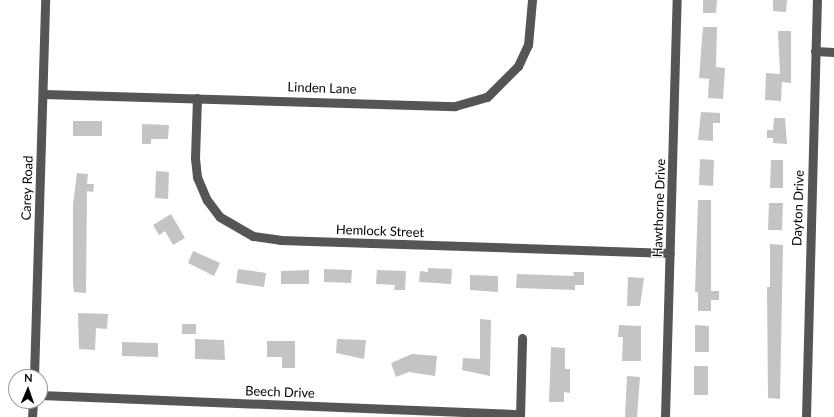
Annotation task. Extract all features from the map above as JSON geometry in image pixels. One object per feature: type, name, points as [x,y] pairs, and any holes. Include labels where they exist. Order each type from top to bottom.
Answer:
[{"type":"street","name":"Carey Road","points":[[34,369],[46,0]]},
{"type":"street","name":"Linden Lane","points":[[43,94],[455,106],[487,97],[518,66],[528,45],[532,0]]},
{"type":"street","name":"Hawthorne Drive","points":[[666,417],[678,0]]},
{"type":"street","name":"Dayton Drive","points":[[806,417],[817,0]]},
{"type":"street","points":[[816,51],[834,52]]},
{"type":"street","name":"Hemlock Street","points":[[197,98],[195,158],[197,177],[207,200],[225,221],[253,236],[280,240],[670,253]]},
{"type":"street","points":[[520,416],[522,338]]},
{"type":"street","name":"Beech Drive","points":[[48,395],[520,416]]},
{"type":"building","points":[[703,0],[717,0],[716,13],[703,13]]},
{"type":"building","points":[[773,0],[787,0],[786,12],[773,11]]},
{"type":"building","points":[[703,27],[717,27],[716,67],[725,68],[723,99],[708,98],[709,79],[699,78]]},
{"type":"building","points":[[778,31],[791,31],[791,83],[782,82],[781,101],[765,100],[766,73],[780,74]]},
{"type":"building","points":[[701,112],[720,113],[720,123],[713,123],[713,141],[698,140]]},
{"type":"building","points":[[774,118],[785,118],[787,144],[773,143],[773,138],[767,138],[767,130],[773,130]]},
{"type":"building","points":[[73,121],[102,121],[102,136],[73,136]]},
{"type":"building","points":[[142,124],[169,125],[168,139],[151,139],[151,144],[142,144]]},
{"type":"building","points":[[700,159],[714,160],[713,186],[699,185]]},
{"type":"building","points":[[771,160],[783,160],[783,188],[770,188]]},
{"type":"building","points":[[156,171],[169,172],[168,199],[155,198]]},
{"type":"building","points":[[77,173],[88,174],[87,184],[94,184],[93,192],[87,191],[86,293],[74,292],[73,284],[73,204]]},
{"type":"building","points":[[698,200],[711,200],[711,291],[719,291],[719,300],[711,300],[711,311],[698,311],[698,292],[695,292]]},
{"type":"building","points":[[769,203],[783,203],[782,230],[768,230]]},
{"type":"building","points":[[171,214],[185,238],[173,245],[165,231],[159,235],[153,225]]},
{"type":"building","points":[[770,244],[783,245],[780,399],[768,398],[767,287],[770,287]]},
{"type":"building","points":[[193,251],[220,263],[214,276],[188,263]]},
{"type":"building","points":[[428,268],[452,269],[451,284],[419,282],[420,271],[428,272]]},
{"type":"building","points":[[238,269],[266,273],[264,287],[236,283]]},
{"type":"building","points":[[324,269],[352,270],[351,283],[324,282]]},
{"type":"building","points":[[309,270],[309,284],[281,284],[281,271]]},
{"type":"building","points":[[377,270],[406,271],[405,290],[394,290],[395,285],[376,284]]},
{"type":"building","points":[[573,272],[584,272],[584,285],[575,285],[575,290],[516,288],[517,274],[574,276]]},
{"type":"building","points":[[470,275],[498,276],[498,292],[470,290]]},
{"type":"building","points":[[628,277],[644,278],[640,306],[627,306]]},
{"type":"building","points":[[78,313],[108,314],[107,329],[96,328],[95,350],[79,349]]},
{"type":"building","points":[[480,319],[491,320],[490,376],[462,370],[463,358],[480,359]]},
{"type":"building","points":[[182,324],[196,324],[196,334],[182,334]]},
{"type":"building","points":[[619,325],[641,326],[641,361],[622,361],[623,337],[618,337]]},
{"type":"building","points":[[695,325],[709,326],[709,352],[695,352]]},
{"type":"building","points":[[195,339],[224,340],[225,360],[195,359]]},
{"type":"building","points":[[337,339],[366,340],[364,359],[336,353]]},
{"type":"building","points":[[267,341],[295,341],[295,368],[282,368],[282,357],[267,357]]},
{"type":"building","points":[[122,342],[158,343],[158,357],[122,356]]},
{"type":"building","points":[[551,347],[565,348],[565,369],[570,369],[570,393],[564,392],[564,402],[549,402]]},
{"type":"building","points":[[412,354],[437,356],[435,376],[409,372],[396,377],[391,363]]},
{"type":"building","points":[[694,366],[708,366],[708,395],[694,395]]},
{"type":"building","points":[[627,376],[640,377],[637,417],[625,417]]}]
